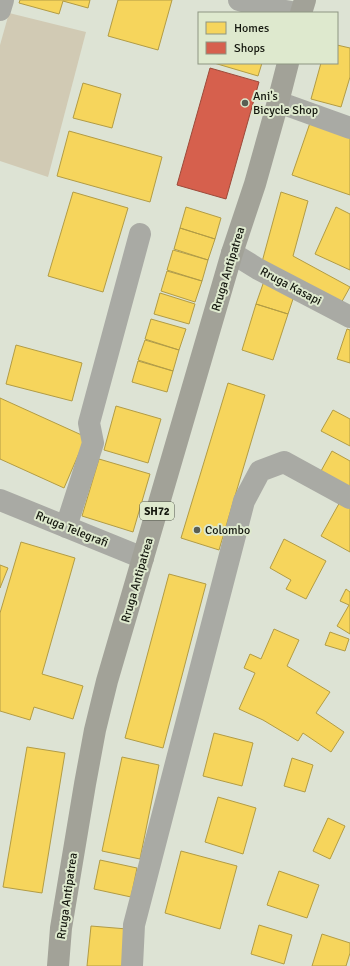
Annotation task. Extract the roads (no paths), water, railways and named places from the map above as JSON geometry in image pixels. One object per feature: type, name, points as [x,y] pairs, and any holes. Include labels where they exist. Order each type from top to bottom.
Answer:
[{"type":"main road","points":[[301,12],[304,0]]},
{"type":"main road","name":"Rruga Antipatrea","points":[[58,966],[61,928],[84,784],[107,681],[232,253],[255,184],[288,64]]},
{"type":"street","points":[[0,10],[3,0]]},
{"type":"street","points":[[239,0],[266,8],[292,12]]},
{"type":"street","points":[[278,102],[350,128]]},
{"type":"street","points":[[66,527],[93,443],[89,423],[140,234]]},
{"type":"street","name":"Rruga Kasapi","points":[[232,253],[258,269],[350,317]]},
{"type":"street","points":[[132,966],[134,925],[244,501],[260,471],[284,462],[350,498]]},
{"type":"street","name":"Rruga Telegrafi","points":[[0,500],[143,558]]},
{"type":"place","name":"Ani's Bicycle Shop","points":[[245,103]]},
{"type":"place","name":"Colombo","points":[[197,530]]}]
